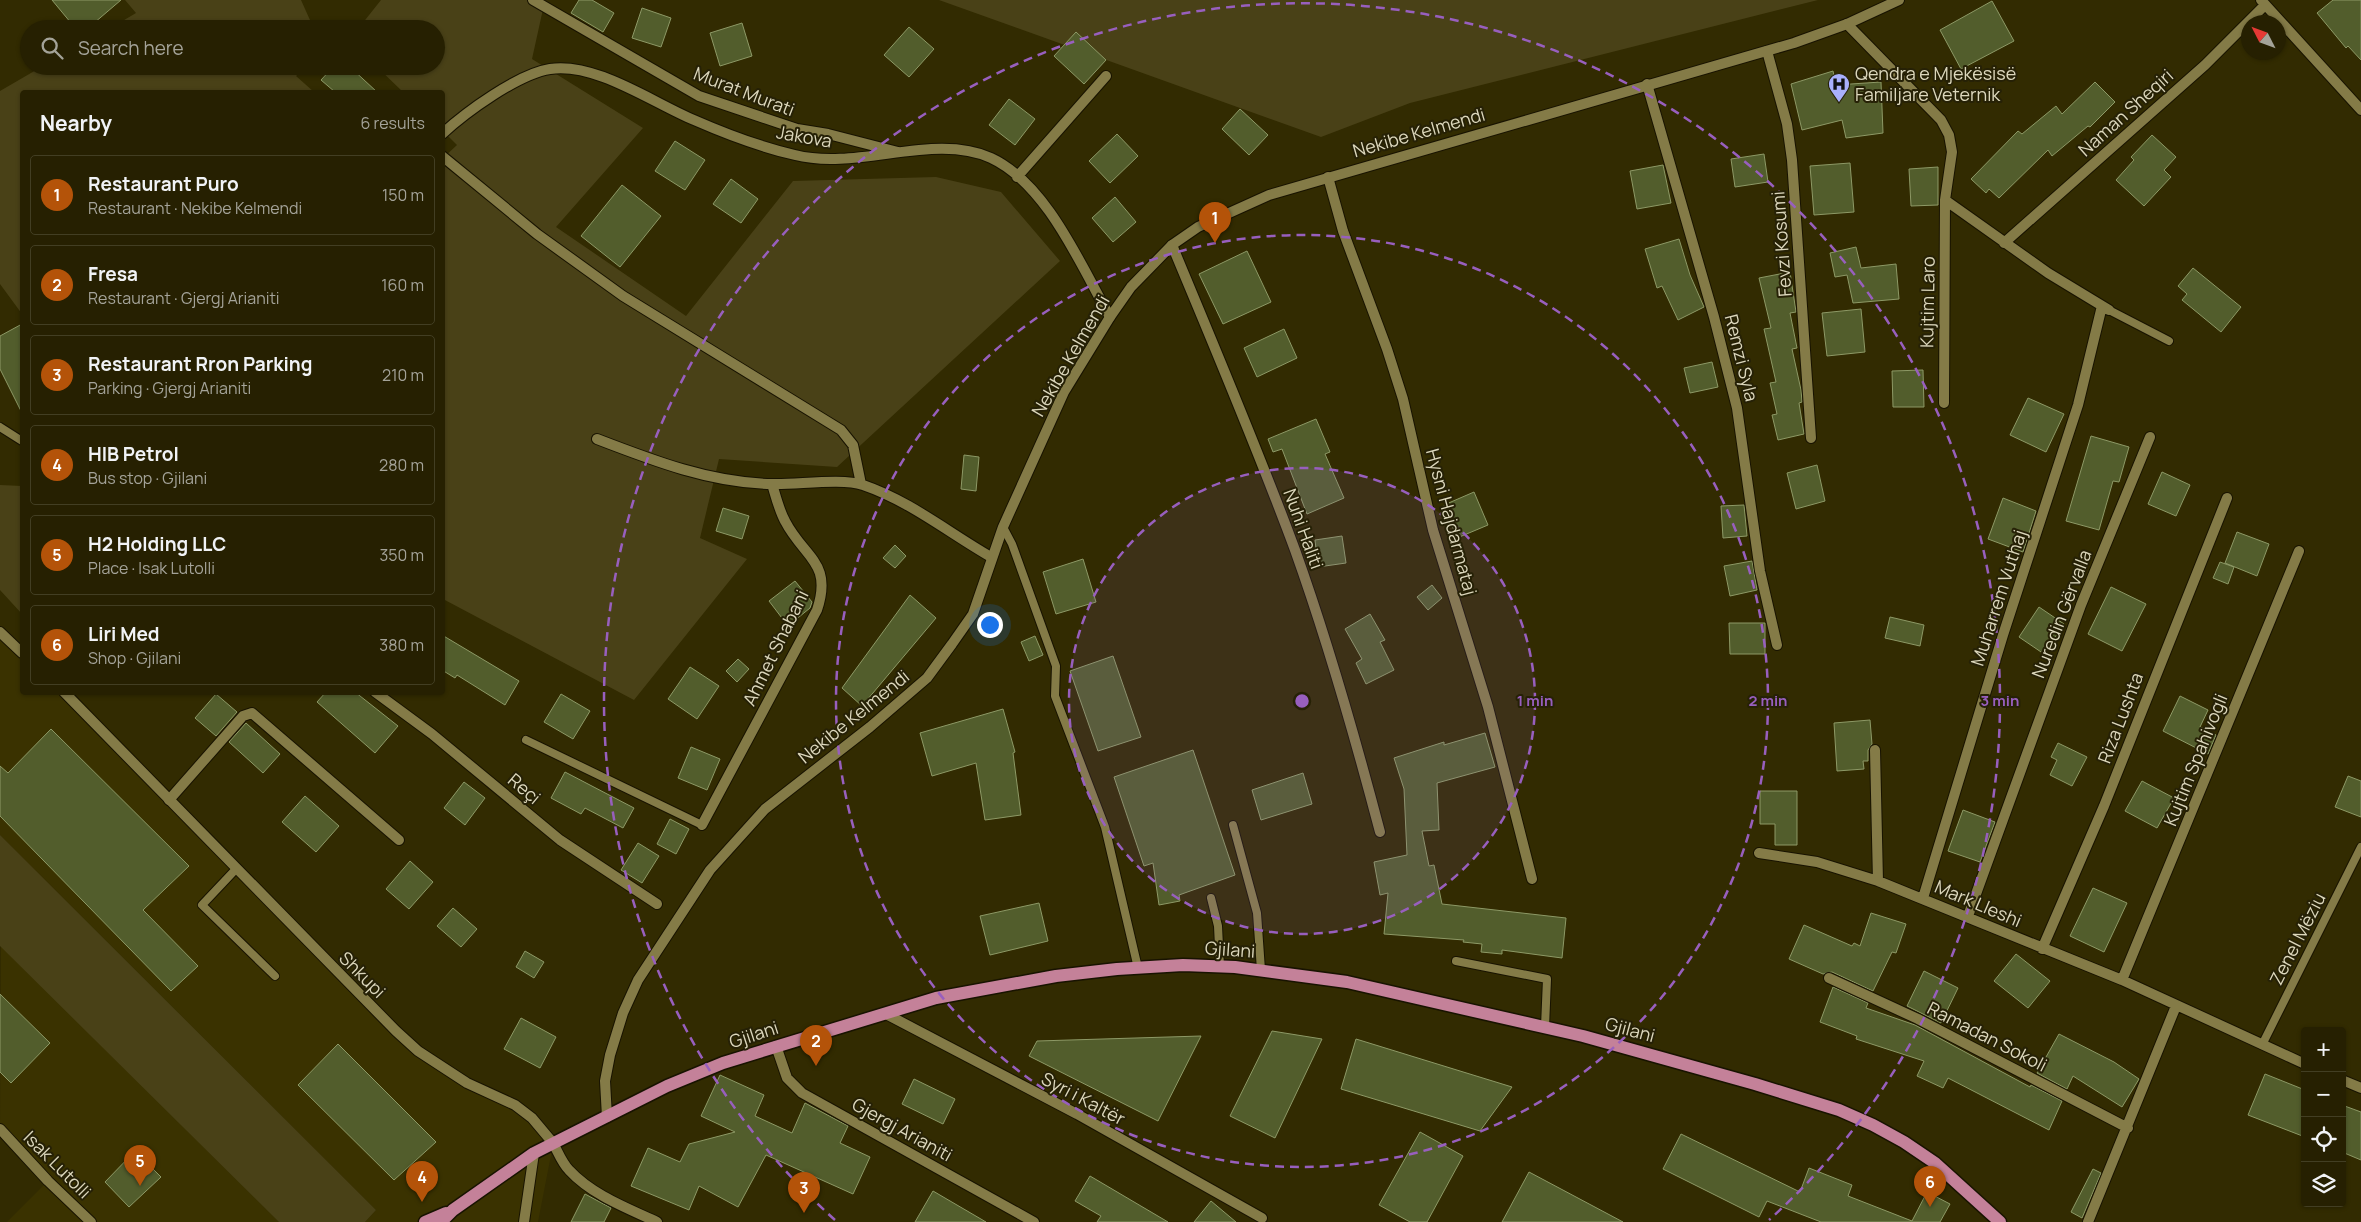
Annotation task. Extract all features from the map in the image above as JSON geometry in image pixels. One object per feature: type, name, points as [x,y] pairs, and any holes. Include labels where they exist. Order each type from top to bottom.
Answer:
[{"type":"main road","name":"Gjilani","points":[[441,1222],[453,1210],[534,1153],[666,1086],[723,1063],[936,998],[1047,978],[1183,965],[1261,970],[1347,982],[1545,1027],[1755,1084],[1838,1110],[1873,1125],[1904,1142],[1935,1163],[2000,1222]]},
{"type":"main road","name":"Gjilani","points":[[425,1222],[453,1210]]},
{"type":"street","name":"Murat Murati","points":[[533,0],[699,96],[797,129],[828,134],[902,153]]},
{"type":"street","name":"Nekibe Kelmendi","points":[[607,1117],[605,1081],[610,1055],[623,1013],[643,972],[710,870],[765,809],[878,721],[927,678],[972,614],[1002,527],[1064,392],[1110,317],[1131,287],[1172,244],[1198,227],[1269,195],[1328,176],[1767,51],[1846,24],[1899,0]]},
{"type":"street","points":[[2263,3],[2361,110]]},
{"type":"street","name":"Naman Sheqiri","points":[[2004,243],[2205,65],[2263,3]]},
{"type":"street","name":"Kujtim Laro","points":[[1846,24],[1941,120],[1949,135],[1952,152],[1945,200],[1944,403]]},
{"type":"street","name":"Fevzi Kosumi","points":[[1767,51],[1786,124],[1792,160],[1811,438]]},
{"type":"street","name":"Jakova","points":[[445,131],[458,119],[526,76],[550,69],[574,69],[600,76],[694,121],[765,147],[797,156],[827,160],[941,149],[966,151],[990,158],[1017,177],[1043,202],[1060,227],[1110,317]]},
{"type":"street","points":[[1017,177],[1106,76]]},
{"type":"street","name":"Remzi Syla","points":[[1647,84],[1714,317],[1737,408],[1760,570],[1777,645]]},
{"type":"street","points":[[445,158],[537,234],[623,296],[723,359],[818,414],[841,430],[853,445],[861,484]]},
{"type":"street","name":"Hysni Hajdarmataj","points":[[1328,176],[1343,231],[1403,399],[1433,530],[1488,707],[1532,879]]},
{"type":"street","points":[[1945,200],[2048,273],[2106,308]]},
{"type":"street","name":"Nuhi Haliti","points":[[1172,244],[1234,390],[1295,550],[1359,753],[1380,832]]},
{"type":"street","name":"Muharrem Vuthaj","points":[[1923,898],[2004,635],[2078,405],[2106,308]]},
{"type":"street","name":"Nuredin Gërvalla","points":[[1968,916],[2081,605],[2150,438]]},
{"type":"street","points":[[598,439],[667,466],[724,480],[772,484],[822,482],[861,484],[912,506],[955,536],[991,557]]},
{"type":"street","name":"Ahmet Shabani","points":[[702,825],[817,610],[822,594],[822,578],[815,561],[785,522],[772,484]]},
{"type":"street","name":"Riza Lushta","points":[[2042,949],[2104,806],[2227,498]]},
{"type":"street","name":"Kujtim Spahivogli","points":[[2122,980],[2299,551]]},
{"type":"street","points":[[0,632],[20,651]]},
{"type":"street","name":"Shkupi","points":[[67,695],[396,1032],[418,1051],[468,1083],[515,1105],[532,1118],[553,1143],[568,1169],[584,1183],[602,1195],[657,1222]]},
{"type":"street","name":"Reçi","points":[[379,695],[432,734],[560,840],[657,904]]},
{"type":"street","points":[[169,800],[243,716],[252,713],[399,840]]},
{"type":"street","points":[[1875,750],[1878,881]]},
{"type":"street","name":"Mark Lleshi","points":[[1759,853],[1817,862],[1878,881],[2122,980],[2176,1006]]},
{"type":"street","name":"Ramadan Sokoli","points":[[1829,978],[1918,1019],[2128,1128]]},
{"type":"street","points":[[2088,1222],[2128,1128],[2176,1006],[2301,1062]]},
{"type":"street","name":"Syri i Kaltër","points":[[886,1014],[1077,1114],[1262,1218]]},
{"type":"street","name":"Gjergj Arianiti","points":[[776,1046],[787,1078],[802,1093],[1034,1222]]},
{"type":"street","points":[[2346,1082],[2361,1088]]},
{"type":"street","name":"Isak Lutolli","points":[[0,1129],[48,1181],[91,1222]]},
{"type":"street","points":[[524,1222],[534,1153]]},
{"type":"lane","points":[[2106,308],[2169,341]]},
{"type":"lane","points":[[0,427],[20,440]]},
{"type":"lane","points":[[1002,527],[1012,544],[1056,666],[1055,696],[1105,826],[1138,968]]},
{"type":"lane","points":[[526,740],[702,825]]},
{"type":"lane","points":[[1233,825],[1256,913],[1261,970]]},
{"type":"lane","name":"Zenel Mëziu","points":[[2262,1045],[2361,847]]},
{"type":"lane","points":[[236,869],[202,905],[275,976]]},
{"type":"lane","points":[[1211,898],[1218,926],[1220,967]]},
{"type":"lane","points":[[1456,961],[1547,979],[1545,1027]]},
{"type":"shaded area","points":[[125,0],[301,0],[310,20],[124,20],[136,13]]},
{"type":"shaded area","points":[[381,0],[545,0],[532,59],[643,128],[556,227],[686,316],[793,181],[936,177],[1001,192],[1060,261],[837,467],[719,459],[700,538],[747,559],[634,700],[445,600],[445,156],[457,145],[445,133],[445,90],[401,90],[385,75],[445,75],[445,20],[365,20]]},
{"type":"shaded area","points":[[939,0],[1818,0],[1410,103],[1321,137]]},
{"type":"shaded area","points":[[28,75],[297,75],[312,90],[20,90],[20,311],[0,284],[0,91]]},
{"type":"shaded area","points":[[0,485],[20,486],[20,612],[0,590]]},
{"type":"shaded area","points":[[0,632],[20,651],[20,695],[66,695],[418,1051],[532,1118],[552,1150],[538,1222],[365,1222],[376,1210],[0,835]]},
{"type":"shaded area","points":[[0,835],[376,1210],[365,1222],[279,1222],[0,946]]},
{"type":"shaded area","points":[[1,945],[279,1222],[7,1222],[48,1181],[0,1132]]},
{"type":"building","points":[[52,0],[121,0],[98,20],[69,20]]},
{"type":"building","points":[[579,0],[592,0],[614,13],[603,32],[571,13]]},
{"type":"building","points":[[2333,0],[2361,0],[2361,60],[2348,46],[2346,48],[2317,13]]},
{"type":"building","points":[[1992,1],[2014,41],[1961,69],[1940,30]]},
{"type":"building","points":[[642,8],[671,18],[661,47],[632,38]]},
{"type":"building","points":[[742,23],[752,56],[720,66],[710,33]]},
{"type":"building","points":[[909,27],[934,49],[909,77],[884,55]]},
{"type":"building","points":[[1076,32],[1106,60],[1084,84],[1054,56]]},
{"type":"building","name":"Qendra e Mjekësisë Familjare Veternik","points":[[1833,71],[1836,85],[1881,82],[1883,133],[1846,138],[1842,120],[1802,130],[1791,84]]},
{"type":"building","points":[[326,75],[359,75],[375,90],[333,90],[321,80]]},
{"type":"building","points":[[2095,82],[2115,102],[2090,127],[2088,126],[2052,156],[2048,150],[1999,198],[1989,189],[1986,193],[1971,179],[2018,131],[2022,134],[2056,106],[2062,114]]},
{"type":"building","points":[[1009,99],[1035,119],[1015,145],[989,125]]},
{"type":"building","points":[[1240,109],[1268,135],[1249,155],[1222,129]]},
{"type":"building","points":[[1117,134],[1138,156],[1110,183],[1089,161]]},
{"type":"building","points":[[2152,135],[2176,157],[2164,170],[2171,177],[2144,206],[2116,180],[2134,160],[2131,157]]},
{"type":"building","points":[[675,141],[705,160],[685,190],[655,171]]},
{"type":"building","points":[[1764,154],[1768,182],[1735,187],[1731,159]]},
{"type":"building","points":[[1850,163],[1854,212],[1814,215],[1810,166]]},
{"type":"building","points":[[1663,165],[1671,203],[1637,209],[1630,171]]},
{"type":"building","points":[[1938,167],[1938,205],[1911,206],[1909,169]]},
{"type":"building","points":[[731,179],[758,199],[741,223],[713,204]]},
{"type":"building","points":[[622,185],[661,216],[620,267],[581,236]]},
{"type":"building","points":[[1115,197],[1136,222],[1113,242],[1092,218]]},
{"type":"building","points":[[1679,239],[1690,275],[1704,307],[1678,320],[1662,286],[1657,288],[1645,249]]},
{"type":"building","points":[[1856,247],[1861,268],[1896,264],[1899,299],[1853,303],[1847,275],[1835,277],[1830,253]]},
{"type":"building","points":[[1247,251],[1271,302],[1223,324],[1199,274]]},
{"type":"building","points":[[2193,268],[2241,307],[2221,332],[2182,300],[2187,294],[2178,286]]},
{"type":"building","points":[[1790,272],[1796,312],[1790,313],[1797,348],[1792,349],[1801,390],[1802,402],[1799,403],[1804,434],[1778,440],[1772,415],[1777,414],[1770,383],[1776,382],[1764,329],[1771,328],[1759,278]]},
{"type":"building","points":[[1861,309],[1865,352],[1827,356],[1822,313]]},
{"type":"building","points":[[20,325],[20,409],[0,369],[0,336]]},
{"type":"building","points":[[1284,329],[1297,358],[1257,377],[1244,348]]},
{"type":"building","points":[[1712,362],[1718,387],[1690,393],[1684,368]]},
{"type":"building","points":[[1923,370],[1924,407],[1893,407],[1892,371]]},
{"type":"building","points":[[2028,398],[2064,414],[2046,452],[2010,435]]},
{"type":"building","points":[[1316,419],[1330,452],[1325,454],[1344,498],[1307,514],[1282,449],[1273,452],[1268,439]]},
{"type":"building","points":[[2091,436],[2129,447],[2119,482],[2113,481],[2099,530],[2066,521]]},
{"type":"building","points":[[964,455],[979,457],[976,491],[961,489]]},
{"type":"building","points":[[1817,465],[1825,501],[1796,509],[1787,473]]},
{"type":"building","points":[[2162,472],[2190,485],[2176,516],[2148,504]]},
{"type":"building","points":[[1474,492],[1488,525],[1457,538],[1444,505]]},
{"type":"building","points":[[2003,498],[2036,511],[2023,552],[1988,539]]},
{"type":"building","points":[[1744,505],[1747,536],[1723,538],[1721,506]]},
{"type":"building","points":[[723,508],[749,516],[742,539],[716,531]]},
{"type":"building","points":[[2237,532],[2269,544],[2257,576],[2225,563]]},
{"type":"building","points":[[1342,536],[1346,563],[1318,567],[1315,540]]},
{"type":"building","points":[[895,545],[906,556],[895,568],[883,558]]},
{"type":"building","points":[[1083,559],[1096,602],[1056,614],[1043,572]]},
{"type":"building","points":[[1752,561],[1757,590],[1730,596],[1724,566]]},
{"type":"building","points":[[2220,562],[2234,567],[2228,584],[2213,578]]},
{"type":"building","points":[[795,581],[812,602],[810,608],[788,626],[769,601]]},
{"type":"building","points":[[1432,585],[1442,598],[1428,610],[1417,597]]},
{"type":"building","points":[[2111,587],[2146,604],[2122,651],[2088,634]]},
{"type":"building","points":[[910,595],[936,618],[862,706],[842,688]]},
{"type":"building","points":[[2039,607],[2064,624],[2044,654],[2019,637]]},
{"type":"building","points":[[1370,614],[1385,640],[1380,642],[1394,670],[1366,684],[1356,663],[1362,659],[1345,629]]},
{"type":"building","points":[[1890,617],[1924,625],[1920,646],[1885,638]]},
{"type":"building","points":[[1729,623],[1765,623],[1765,654],[1730,654]]},
{"type":"building","points":[[1035,636],[1043,655],[1029,661],[1021,642]]},
{"type":"building","points":[[445,637],[519,681],[505,705],[457,675],[455,678],[445,672]]},
{"type":"building","points":[[1113,656],[1141,737],[1098,751],[1070,671]]},
{"type":"building","points":[[738,659],[749,669],[737,682],[726,671]]},
{"type":"building","points":[[690,667],[719,686],[697,719],[668,699]]},
{"type":"building","points":[[561,694],[590,711],[573,739],[544,722]]},
{"type":"building","points":[[215,695],[237,712],[216,736],[195,718]]},
{"type":"building","points":[[323,695],[359,695],[398,726],[375,753],[317,702]]},
{"type":"building","points":[[2180,696],[2208,710],[2200,727],[2216,735],[2208,754],[2163,731]]},
{"type":"building","points":[[1003,709],[1015,752],[1013,753],[1021,815],[985,820],[976,763],[932,776],[920,733]]},
{"type":"building","points":[[1870,720],[1872,744],[1868,750],[1868,761],[1863,761],[1864,769],[1837,771],[1834,723]]},
{"type":"building","points":[[246,723],[280,754],[263,773],[229,742]]},
{"type":"building","points":[[51,729],[189,866],[143,910],[198,966],[171,991],[0,816],[0,766],[8,773]]},
{"type":"building","points":[[1485,733],[1495,767],[1437,783],[1439,830],[1422,831],[1429,866],[1434,865],[1442,904],[1566,918],[1562,958],[1502,950],[1502,954],[1481,952],[1482,944],[1463,942],[1464,940],[1384,934],[1388,893],[1380,895],[1374,862],[1407,855],[1404,789],[1394,758],[1444,742],[1444,745]]},
{"type":"building","points":[[2058,743],[2087,757],[2072,786],[2050,775],[2057,760],[2051,757]]},
{"type":"building","points":[[691,747],[720,759],[707,790],[678,778]]},
{"type":"building","points":[[1193,750],[1235,875],[1179,895],[1180,901],[1159,905],[1153,863],[1144,866],[1114,777]]},
{"type":"building","points":[[565,772],[634,808],[623,828],[585,808],[581,814],[551,798]]},
{"type":"building","points":[[1303,773],[1312,804],[1261,820],[1252,790]]},
{"type":"building","points":[[2348,776],[2361,781],[2361,817],[2335,807]]},
{"type":"building","points":[[2142,781],[2174,798],[2157,828],[2125,811]]},
{"type":"building","points":[[464,782],[485,798],[465,825],[444,808]]},
{"type":"building","points":[[1760,791],[1797,791],[1797,845],[1775,845],[1775,824],[1760,824]]},
{"type":"building","points":[[305,796],[339,826],[316,852],[282,822]]},
{"type":"building","points":[[1963,810],[1995,822],[1980,862],[1948,851]]},
{"type":"building","points":[[670,819],[689,829],[676,854],[657,844]]},
{"type":"building","points":[[638,843],[659,856],[642,883],[621,870]]},
{"type":"building","points":[[410,861],[433,882],[409,909],[386,889]]},
{"type":"building","points":[[2093,888],[2127,903],[2104,952],[2070,936]]},
{"type":"building","points":[[1039,903],[1048,941],[990,955],[980,916]]},
{"type":"building","points":[[453,908],[477,929],[461,947],[437,926]]},
{"type":"building","points":[[1871,913],[1906,924],[1896,953],[1892,952],[1873,991],[1832,972],[1823,974],[1789,959],[1804,925],[1852,946],[1854,943],[1860,946]]},
{"type":"building","points":[[525,951],[544,962],[534,978],[516,967]]},
{"type":"building","points":[[2016,954],[2050,981],[2028,1008],[1994,981]]},
{"type":"building","points":[[1924,971],[1958,988],[1941,1023],[1907,1006]]},
{"type":"building","points":[[1833,987],[1868,1003],[1866,1008],[1915,1025],[2030,1087],[2031,1085],[2062,1101],[2049,1130],[1948,1078],[1943,1088],[1917,1076],[1924,1061],[1856,1039],[1857,1036],[1820,1022]]},
{"type":"building","points":[[0,994],[50,1043],[11,1083],[0,1072]]},
{"type":"building","points":[[521,1018],[556,1037],[540,1068],[504,1049]]},
{"type":"building","points":[[1272,1031],[1322,1039],[1275,1138],[1230,1116]]},
{"type":"building","points":[[2059,1034],[2114,1062],[2139,1079],[2122,1107],[2073,1076],[2067,1089],[2037,1073]]},
{"type":"building","points":[[1201,1036],[1158,1121],[1029,1056],[1037,1041]]},
{"type":"building","points":[[1356,1039],[1512,1087],[1480,1131],[1341,1089]]},
{"type":"building","points":[[338,1044],[436,1142],[394,1180],[298,1085]]},
{"type":"building","points":[[2265,1074],[2301,1088],[2301,1135],[2248,1115]]},
{"type":"building","points":[[720,1075],[764,1095],[755,1116],[792,1133],[805,1103],[848,1126],[840,1143],[870,1157],[853,1194],[766,1155],[738,1207],[699,1186],[689,1210],[631,1186],[648,1148],[680,1162],[689,1144],[735,1132],[701,1116]]},
{"type":"building","points":[[914,1079],[955,1099],[943,1124],[902,1104]]},
{"type":"building","points":[[2346,1106],[2361,1112],[2361,1160],[2346,1154]]},
{"type":"building","points":[[1420,1132],[1463,1156],[1427,1222],[1410,1222],[1379,1205]]},
{"type":"building","points":[[1681,1134],[1800,1192],[1809,1168],[1852,1185],[1848,1196],[1912,1221],[1927,1192],[1950,1204],[1940,1222],[1821,1222],[1767,1201],[1759,1217],[1663,1169]]},
{"type":"building","points":[[135,1151],[161,1177],[129,1207],[105,1182]]},
{"type":"building","points":[[2093,1169],[2101,1173],[2082,1218],[2071,1212]]},
{"type":"building","points":[[1529,1172],[1623,1222],[1502,1222]]},
{"type":"building","points":[[1090,1176],[1168,1222],[1097,1222],[1101,1216],[1075,1201]]},
{"type":"building","points":[[933,1191],[986,1222],[915,1222]]},
{"type":"building","points":[[585,1194],[611,1208],[604,1222],[571,1222]]},
{"type":"building","points":[[1211,1201],[1236,1222],[1194,1222]]},
{"type":"place","name":"Qendra e Mjekësisë Familjare Veternik","points":[[1839,103]]},
{"type":"place","name":"Restaurant Puro","points":[[1215,243]]},
{"type":"place","name":"Fresa","points":[[816,1066]]},
{"type":"place","name":"H2 Holding LLC","points":[[140,1186]]},
{"type":"place","name":"HIB Petrol","points":[[422,1202]]},
{"type":"place","name":"Liri Med","points":[[1930,1207]]},
{"type":"place","name":"Restaurant Rron Parking","points":[[804,1213]]}]
